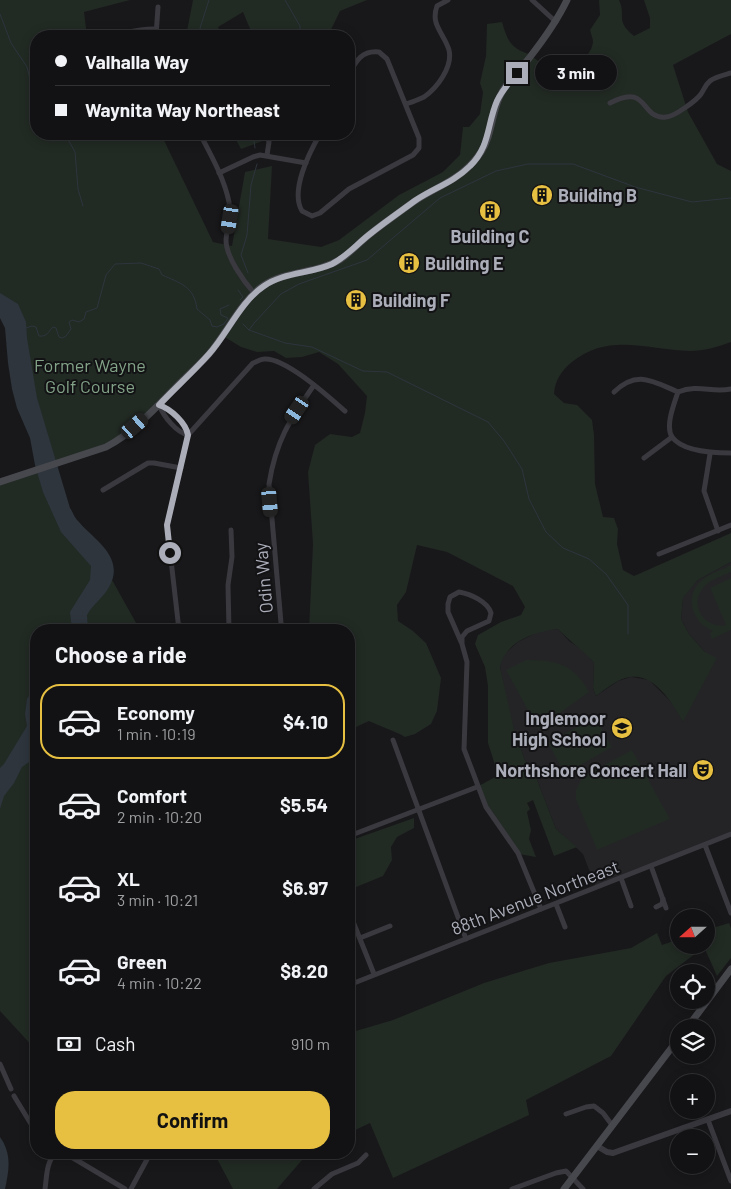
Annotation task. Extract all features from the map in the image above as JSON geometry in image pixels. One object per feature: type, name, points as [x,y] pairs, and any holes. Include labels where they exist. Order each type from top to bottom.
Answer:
[{"type":"main road","points":[[0,482],[106,447],[120,439],[159,405],[209,354],[263,286],[290,274],[318,270],[332,264],[418,198],[462,174],[482,150],[489,132],[494,110],[502,92],[556,22],[566,0]]},
{"type":"main road","points":[[694,1019],[731,969]]},
{"type":"main road","points":[[564,1189],[572,1176],[670,1050]]},
{"type":"street","points":[[406,104],[426,95],[447,69],[449,50],[436,23],[434,14],[437,6],[448,0]]},
{"type":"street","points":[[532,0],[556,22]]},
{"type":"street","points":[[136,30],[143,28],[156,29],[158,7]]},
{"type":"street","points":[[317,140],[306,163],[297,197],[301,209],[307,215],[320,213],[349,189],[413,155],[419,148],[419,138],[388,59],[379,52],[370,51],[364,54],[355,64]]},
{"type":"street","points":[[610,104],[619,98],[631,96],[641,101],[658,117],[669,117],[700,95],[711,80],[731,72]]},
{"type":"street","points":[[203,140],[219,173],[229,204],[227,250],[242,278],[255,294]]},
{"type":"street","points":[[266,155],[268,140]]},
{"type":"street","points":[[219,173],[253,157],[266,155],[306,163]]},
{"type":"street","points":[[179,624],[167,525],[188,435],[253,363],[263,359],[282,363],[314,385],[346,411]]},
{"type":"street","points":[[614,392],[624,382],[649,379],[678,392],[689,388],[720,391],[731,389]]},
{"type":"street","name":"Odin Way","points":[[281,624],[269,484],[272,463],[288,423],[314,385]]},
{"type":"street","points":[[678,392],[670,425],[672,436],[679,443],[687,447],[710,454],[731,453]]},
{"type":"street","points":[[159,405],[163,414],[182,433],[188,435]]},
{"type":"street","points":[[644,458],[672,436]]},
{"type":"street","points":[[710,454],[704,491],[718,531]]},
{"type":"street","points":[[104,490],[148,463],[154,462],[181,468]]},
{"type":"street","points":[[659,554],[731,525]]},
{"type":"street","points":[[229,624],[228,585],[232,557],[231,530]]},
{"type":"street","points":[[462,644],[462,637],[465,632],[489,621],[491,613],[487,605],[460,592],[450,597],[447,608],[462,644],[467,662],[464,749],[486,807],[518,853],[541,910]]},
{"type":"street","points":[[394,740],[466,939]]},
{"type":"street","points":[[355,834],[477,787]]},
{"type":"street","name":"88th Avenue Northeast","points":[[355,982],[731,834]]},
{"type":"street","points":[[706,845],[731,913]]},
{"type":"street","points":[[651,866],[666,908]]},
{"type":"street","points":[[621,878],[631,906]]},
{"type":"street","points":[[656,907],[662,903],[663,899]]},
{"type":"street","points":[[556,904],[564,927]]},
{"type":"street","points":[[355,926],[374,974]]},
{"type":"street","points":[[360,938],[390,926]]},
{"type":"street","points":[[0,1064],[11,1089]]},
{"type":"street","points":[[14,1096],[30,1122]]},
{"type":"street","points":[[566,1114],[586,1106],[594,1106],[603,1112],[612,1125]]},
{"type":"street","points":[[597,1146],[605,1152],[612,1153],[731,1111]]},
{"type":"street","points":[[708,1120],[731,1181]]},
{"type":"street","points":[[314,1189],[332,1174],[358,1163],[366,1155]]},
{"type":"street","points":[[45,1189],[50,1159]]},
{"type":"street","points":[[75,1159],[125,1189]]},
{"type":"street","points":[[131,1189],[148,1159]]},
{"type":"street","points":[[512,1189],[556,1173],[566,1172],[583,1189]]},
{"type":"shaded area","points":[[0,293],[18,304],[26,322],[37,398],[70,508],[77,519],[106,550],[114,567],[109,587],[87,615],[88,624],[71,624],[70,612],[90,580],[91,566],[61,532],[43,492],[30,438],[17,408],[12,389],[5,328],[0,318]]},
{"type":"shaded area","name":"Inglemoor High School","points":[[731,562],[731,834],[596,888],[583,854],[556,829],[536,777],[525,760],[508,708],[500,667],[502,656],[518,642],[540,631],[558,629],[569,641],[584,651],[594,663],[593,688],[596,696],[618,681],[631,677],[649,680],[673,704],[683,722],[705,652],[689,634],[681,619],[683,597],[698,580]]},
{"type":"shaded area","points":[[30,694],[30,760],[22,767],[14,783],[4,796],[0,809],[0,768],[27,726],[25,714],[27,699]]},
{"type":"shaded area","points":[[0,1137],[8,1156],[5,1189],[0,1189]]},
{"type":"green space","name":"Former Wayne Golf Course","points":[[0,0],[130,0],[84,12],[86,30],[30,30],[30,140],[164,140],[213,242],[232,246],[245,172],[272,166],[268,239],[321,247],[339,240],[399,195],[443,172],[460,155],[463,127],[469,127],[480,114],[483,92],[480,83],[486,56],[487,24],[502,22],[511,44],[519,50],[532,55],[546,66],[563,68],[570,67],[583,60],[591,49],[593,42],[590,30],[600,15],[599,0],[619,0],[624,26],[634,36],[650,28],[650,18],[644,0],[731,0],[731,34],[673,65],[688,112],[717,164],[731,171],[731,342],[695,351],[629,345],[600,347],[586,353],[565,368],[557,380],[554,394],[564,403],[577,405],[592,420],[595,484],[603,517],[614,518],[618,529],[617,544],[623,570],[634,576],[731,533],[731,562],[698,580],[683,598],[681,619],[689,634],[705,652],[717,658],[683,722],[662,691],[647,680],[639,677],[621,680],[596,696],[593,688],[594,663],[558,629],[531,635],[515,644],[503,658],[500,667],[515,733],[525,760],[536,777],[556,829],[577,847],[554,856],[533,800],[527,803],[530,809],[527,812],[531,830],[529,839],[536,857],[519,854],[486,807],[477,787],[495,777],[494,762],[488,743],[488,686],[485,667],[475,644],[478,635],[501,622],[521,615],[525,607],[513,586],[447,552],[417,545],[406,592],[397,605],[398,621],[426,643],[441,678],[437,711],[431,724],[415,734],[405,737],[369,721],[356,727],[355,730],[355,624],[309,624],[313,544],[308,472],[315,445],[330,434],[352,437],[360,433],[367,396],[338,364],[319,352],[302,357],[286,358],[274,351],[257,352],[241,347],[223,336],[120,439],[47,465],[0,308]]},
{"type":"green space","points":[[193,0],[367,0],[340,11],[331,30],[250,30],[243,12],[218,27],[219,30],[187,30]]},
{"type":"green space","points":[[236,140],[265,140],[241,149]]},
{"type":"green space","points":[[46,466],[56,492],[102,562],[137,624],[30,624],[30,1044],[0,1011],[0,483]]},
{"type":"green space","points":[[731,565],[731,572],[709,582],[699,594],[698,608],[701,614],[711,623],[726,625],[710,588],[731,578],[731,630],[712,639],[710,633],[713,631],[695,616],[692,608],[693,594],[696,586],[702,580],[712,573]]},
{"type":"green space","points":[[526,660],[547,661],[564,666],[577,675],[589,692],[538,729],[506,670]]},
{"type":"green space","points":[[595,717],[612,747],[565,774],[548,743]]},
{"type":"green space","points":[[632,750],[670,819],[597,850],[576,800],[576,790],[581,780],[589,773]]},
{"type":"green space","points":[[414,818],[414,828],[397,837],[391,847],[392,860],[383,876],[355,888],[355,839]]},
{"type":"green space","points":[[729,923],[731,928],[731,958],[717,976],[715,964],[712,964],[707,954],[715,954],[715,927]]},
{"type":"green space","points":[[657,933],[662,945],[670,942],[670,954],[695,954],[682,964],[670,964],[670,973],[611,1056],[526,1100],[529,1115],[393,1178],[370,1123],[355,1130],[355,1031],[393,1020],[484,983],[549,963],[631,948]]},
{"type":"green space","points":[[217,1159],[303,1159],[277,1189],[233,1189]]},
{"type":"waterway","points":[[201,30],[209,0]]},
{"type":"waterway","points":[[285,0],[300,26],[300,30]]},
{"type":"waterway","points":[[0,14],[11,43],[27,67],[30,79]]},
{"type":"waterway","points":[[68,140],[75,152],[78,189],[83,206]]},
{"type":"waterway","points":[[254,140],[255,148]]},
{"type":"waterway","points":[[248,273],[241,255],[247,235],[251,185],[257,164]]},
{"type":"waterway","points":[[249,330],[281,294],[299,284],[367,260],[440,198],[496,171],[528,164],[573,164],[635,187],[692,202],[731,198]]},
{"type":"waterway","points":[[26,328],[36,327],[39,336],[44,336],[53,327],[56,328],[59,337],[66,336],[71,329],[69,322],[72,320],[79,322],[84,319],[86,312],[97,308],[106,275],[115,264],[141,263],[159,269],[162,275],[180,283],[189,290],[193,295],[197,309],[210,320],[212,326],[217,327],[224,324],[228,318],[221,315],[220,309],[229,305]]},
{"type":"waterway","points":[[238,290],[243,297],[240,300]]},
{"type":"waterway","points":[[243,324],[249,330],[285,343],[312,347],[363,371],[387,372],[488,422],[504,441],[522,469],[529,499],[546,532],[563,548],[589,559],[606,574],[628,605],[628,634]]},
{"type":"place","name":"Building B","points":[[542,195]]},
{"type":"place","name":"Building C","points":[[490,211]]},
{"type":"place","name":"Building E","points":[[409,263]]},
{"type":"place","name":"Building F","points":[[356,300]]},
{"type":"place","name":"Inglemoor High School","points":[[622,728]]},
{"type":"place","name":"Northshore Concert Hall","points":[[703,770]]},
{"type":"route","points":[[170,553],[167,525],[188,435],[187,429],[166,407],[159,405],[209,354],[250,298],[263,286],[290,274],[318,270],[332,264],[418,198],[462,174],[482,150],[498,100],[507,84],[517,73]]}]
